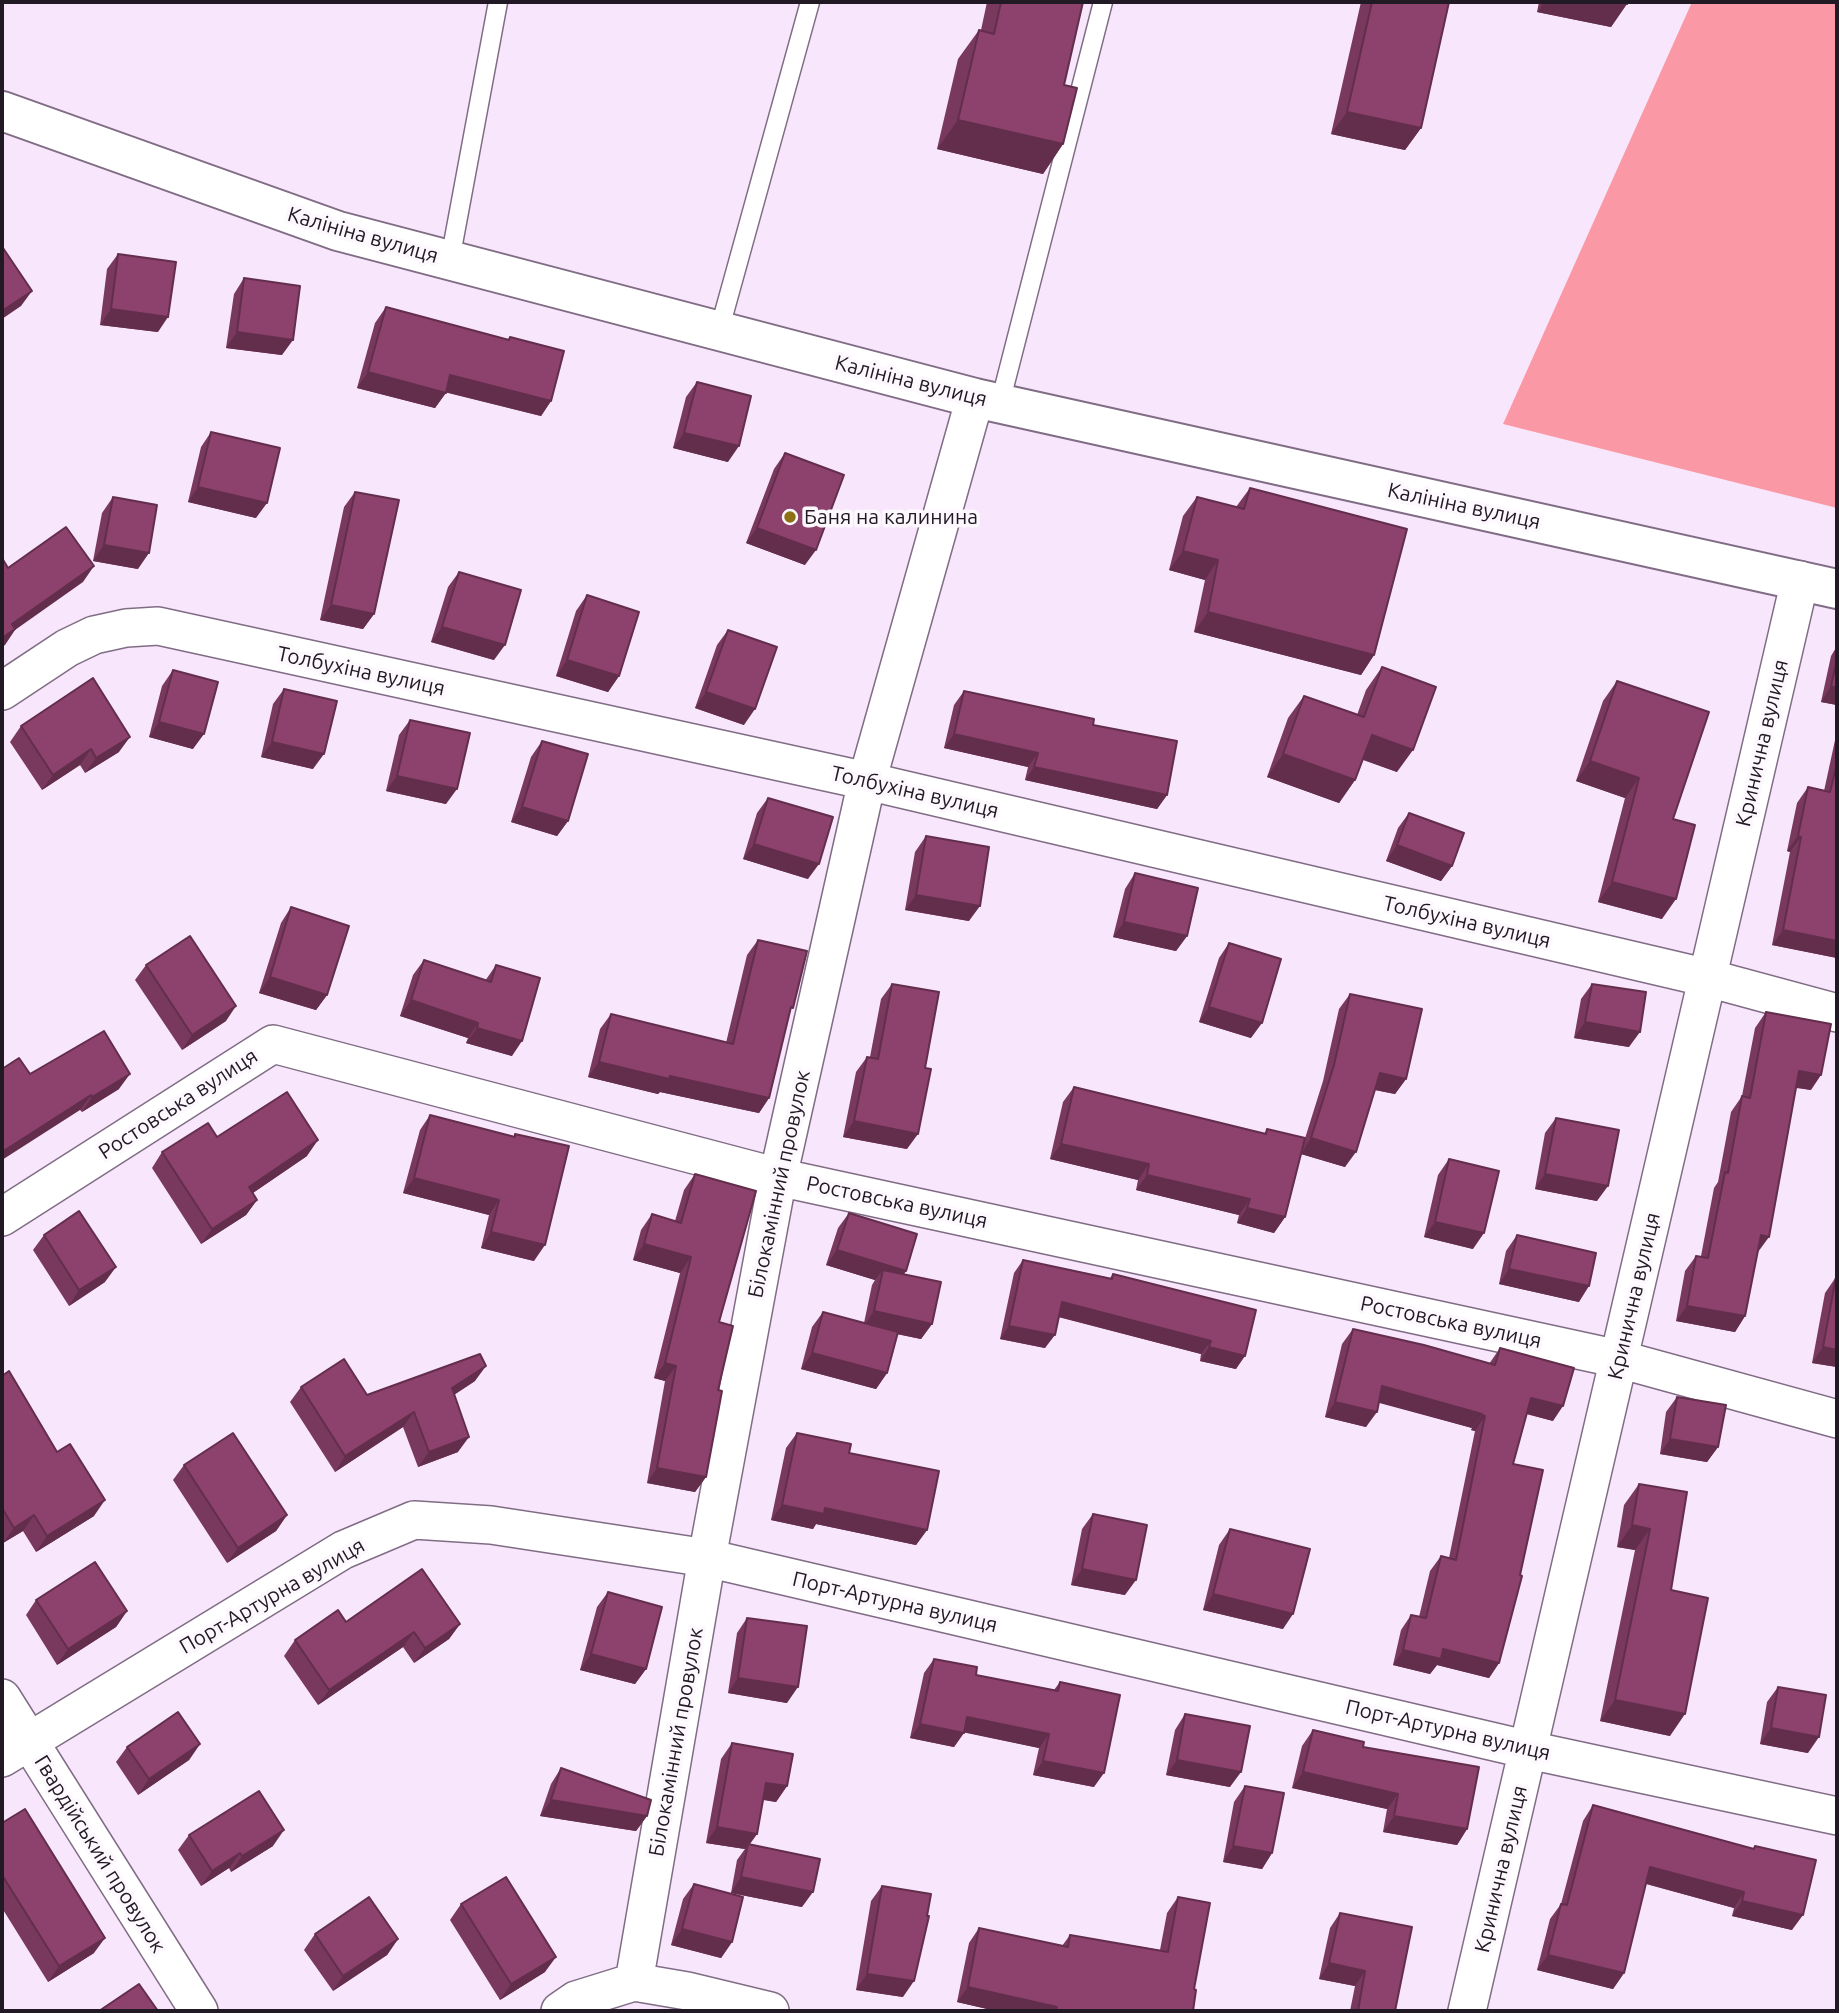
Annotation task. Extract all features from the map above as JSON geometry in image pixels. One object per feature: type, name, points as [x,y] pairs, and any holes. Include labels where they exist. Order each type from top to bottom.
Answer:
[{"type":"street","name":"Калініна вулиця","points":[[2,111],[338,231],[719,331],[988,401],[1837,589]]},
{"type":"street","name":"Білокамінний провулок","points":[[634,1982],[778,1177],[867,781],[988,401]]},
{"type":"street","name":"Кринична вулиця","points":[[1468,2011],[1800,580]]},
{"type":"street","name":"Толбухіна вулиця","points":[[2,691],[67,648],[94,635],[126,628],[158,626],[867,781],[1708,978],[1837,1013]]},
{"type":"street","name":"Ростовська вулиця","points":[[2,1217],[273,1044],[778,1177],[1619,1359],[1837,1419]]},
{"type":"street","name":"Порт-Артурна вулиця","points":[[15,1749],[343,1550],[414,1520],[491,1525],[708,1558],[1529,1750],[1837,1816]]},
{"type":"street","name":"Гвардійський провулок","points":[[2,1698],[15,1749],[199,2011]]},
{"type":"street","points":[[559,2011],[576,2000],[634,1982],[687,1991],[770,2011]]},
{"type":"lane","points":[[450,260],[498,2]]},
{"type":"lane","points":[[719,331],[810,2]]},
{"type":"lane","points":[[988,401],[1103,2]]},
{"type":"shaded area","points":[[1692,2],[1837,2],[1837,508],[1503,424]]},
{"type":"building","points":[[1001,2],[1083,2],[1064,85],[1077,88],[1063,144],[958,120],[979,30],[994,34]]},
{"type":"building","points":[[1372,2],[1449,2],[1421,128],[1347,112]]},
{"type":"building","points":[[2,249],[32,291],[2,311]]},
{"type":"building","points":[[118,254],[176,262],[168,317],[111,309]]},
{"type":"building","points":[[244,278],[300,286],[293,340],[237,332]]},
{"type":"building","points":[[386,307],[509,340],[510,337],[564,351],[551,401],[450,375],[446,393],[368,372]]},
{"type":"building","points":[[697,382],[751,396],[739,446],[684,433]]},
{"type":"building","points":[[211,432],[280,448],[267,503],[198,487]]},
{"type":"building","name":"Баня на калинина","points":[[785,453],[844,475],[816,550],[757,528]]},
{"type":"building","points":[[1250,488],[1407,529],[1374,655],[1208,612],[1218,560],[1183,551],[1197,497],[1244,509]]},
{"type":"building","points":[[355,492],[399,500],[374,614],[331,605]]},
{"type":"building","points":[[113,497],[157,505],[149,553],[104,545]]},
{"type":"building","points":[[66,527],[94,566],[12,624],[15,629],[2,638],[2,558],[8,568]]},
{"type":"building","points":[[459,572],[521,590],[505,645],[442,627]]},
{"type":"building","points":[[587,595],[639,612],[619,676],[567,660]]},
{"type":"building","points":[[728,630],[777,647],[755,709],[706,692]]},
{"type":"building","points":[[1837,659],[1837,688],[1831,686]]},
{"type":"building","points":[[1382,667],[1436,687],[1413,750],[1372,735],[1355,780],[1283,754],[1304,696],[1364,717]]},
{"type":"building","points":[[173,670],[218,682],[204,734],[159,722]]},
{"type":"building","points":[[93,678],[130,737],[96,758],[91,749],[53,775],[21,726]]},
{"type":"building","points":[[1617,681],[1709,712],[1673,819],[1695,825],[1676,899],[1612,882],[1639,778],[1590,761]]},
{"type":"building","points":[[284,689],[337,701],[324,754],[272,742]]},
{"type":"building","points":[[964,691],[1094,719],[1093,725],[1177,741],[1167,795],[1034,767],[1038,753],[954,734]]},
{"type":"building","points":[[410,720],[470,733],[457,789],[397,776]]},
{"type":"building","points":[[542,741],[588,754],[568,821],[522,807]]},
{"type":"building","points":[[1837,763],[1837,941],[1783,930],[1808,787],[1830,792]]},
{"type":"building","points":[[768,798],[833,817],[819,864],[754,844]]},
{"type":"building","points":[[1409,813],[1464,833],[1452,866],[1397,845]]},
{"type":"building","points":[[926,836],[989,847],[980,906],[916,895]]},
{"type":"building","points":[[1135,873],[1198,888],[1187,936],[1124,922]]},
{"type":"building","points":[[291,907],[349,926],[327,995],[270,977]]},
{"type":"building","points":[[190,936],[236,1006],[192,1035],[146,965]]},
{"type":"building","points":[[758,940],[807,951],[769,1098],[670,1076],[669,1079],[599,1062],[611,1014],[733,1044]]},
{"type":"building","points":[[1229,943],[1281,959],[1262,1023],[1209,1007]]},
{"type":"building","points":[[424,960],[491,982],[496,965],[540,978],[522,1041],[477,1028],[478,1023],[411,1000]]},
{"type":"building","points":[[892,984],[939,992],[925,1068],[931,1069],[918,1134],[854,1121],[867,1057],[878,1059]]},
{"type":"building","points":[[1592,984],[1646,992],[1640,1032],[1585,1022]]},
{"type":"building","points":[[1350,994],[1422,1009],[1406,1079],[1380,1073],[1356,1152],[1311,1138],[1334,1065]]},
{"type":"building","points":[[1766,1012],[1831,1024],[1821,1075],[1799,1071],[1769,1237],[1761,1235],[1745,1316],[1687,1306],[1696,1256],[1708,1258],[1725,1172],[1728,1173],[1742,1096],[1750,1098]]},
{"type":"building","points":[[104,1031],[130,1074],[92,1097],[91,1095],[2,1152],[2,1069],[19,1058],[30,1074]]},
{"type":"building","points":[[1074,1087],[1266,1134],[1267,1129],[1305,1138],[1285,1217],[1247,1208],[1250,1199],[1147,1175],[1149,1164],[1061,1144]]},
{"type":"building","points":[[287,1092],[318,1140],[249,1187],[257,1200],[212,1229],[162,1152],[208,1123],[217,1137]]},
{"type":"building","points":[[430,1115],[515,1137],[515,1134],[569,1146],[545,1245],[491,1232],[499,1200],[414,1178]]},
{"type":"building","points":[[1556,1118],[1619,1130],[1608,1186],[1545,1174]]},
{"type":"building","points":[[1449,1159],[1499,1171],[1484,1233],[1435,1222]]},
{"type":"building","points":[[695,1174],[756,1191],[719,1322],[733,1326],[718,1390],[722,1391],[706,1477],[657,1468],[676,1366],[665,1363],[691,1257],[644,1244],[652,1214],[681,1223]]},
{"type":"building","points":[[79,1211],[116,1267],[79,1290],[44,1235]]},
{"type":"building","points":[[849,1213],[917,1234],[906,1271],[837,1250]]},
{"type":"building","points":[[1517,1235],[1596,1253],[1589,1286],[1509,1269]]},
{"type":"building","points":[[1023,1260],[1112,1279],[1113,1274],[1256,1310],[1245,1356],[1209,1347],[1211,1341],[1062,1302],[1055,1335],[1009,1326]]},
{"type":"building","points":[[883,1270],[941,1282],[932,1324],[874,1311]]},
{"type":"building","points":[[1837,1278],[1837,1350],[1823,1347]]},
{"type":"building","points":[[823,1312],[898,1332],[887,1373],[812,1353]]},
{"type":"building","points":[[1353,1329],[1495,1365],[1500,1348],[1574,1368],[1563,1406],[1531,1398],[1513,1464],[1543,1470],[1520,1575],[1522,1576],[1499,1663],[1443,1649],[1441,1659],[1403,1650],[1411,1615],[1426,1618],[1441,1556],[1456,1560],[1485,1416],[1382,1386],[1377,1412],[1335,1402]]},
{"type":"building","points":[[480,1354],[486,1366],[452,1388],[469,1437],[429,1452],[414,1412],[345,1456],[301,1387],[344,1359],[367,1395]]},
{"type":"building","points":[[9,1371],[57,1452],[70,1444],[105,1500],[47,1536],[34,1515],[14,1528],[2,1508],[2,1376]]},
{"type":"building","points":[[1677,1397],[1726,1405],[1718,1447],[1670,1439]]},
{"type":"building","points":[[233,1433],[287,1515],[238,1548],[184,1465]]},
{"type":"building","points":[[797,1433],[851,1444],[849,1453],[939,1471],[927,1530],[825,1508],[824,1514],[782,1505]]},
{"type":"building","points":[[1639,1484],[1687,1492],[1671,1590],[1708,1598],[1685,1714],[1615,1700],[1650,1529],[1632,1525]]},
{"type":"building","points":[[1093,1514],[1147,1525],[1136,1580],[1082,1569]]},
{"type":"building","points":[[1230,1529],[1310,1549],[1293,1614],[1213,1594]]},
{"type":"building","points":[[95,1562],[127,1611],[68,1649],[36,1600]]},
{"type":"building","points":[[422,1569],[460,1624],[425,1648],[414,1632],[329,1690],[295,1640],[338,1610],[346,1622]]},
{"type":"building","points":[[608,1592],[662,1607],[646,1669],[591,1654]]},
{"type":"building","points":[[747,1618],[807,1626],[798,1687],[738,1678]]},
{"type":"building","points":[[934,1659],[977,1667],[976,1675],[1058,1691],[1060,1682],[1120,1695],[1104,1773],[1043,1761],[1049,1734],[967,1717],[964,1733],[920,1724]]},
{"type":"building","points":[[1778,1687],[1826,1695],[1819,1737],[1771,1728]]},
{"type":"building","points":[[178,1712],[200,1744],[149,1779],[127,1747]]},
{"type":"building","points":[[1185,1714],[1250,1726],[1241,1772],[1177,1760]]},
{"type":"building","points":[[1313,1730],[1364,1742],[1363,1747],[1479,1767],[1467,1829],[1394,1816],[1398,1794],[1303,1772]]},
{"type":"building","points":[[732,1743],[793,1754],[787,1786],[766,1783],[757,1834],[717,1827]]},
{"type":"building","points":[[561,1768],[651,1800],[647,1816],[551,1800]]},
{"type":"building","points":[[1245,1786],[1284,1793],[1272,1853],[1233,1846]]},
{"type":"building","points":[[259,1791],[284,1830],[212,1871],[189,1835]]},
{"type":"building","points":[[1593,1805],[1754,1849],[1755,1846],[1816,1860],[1803,1915],[1742,1901],[1744,1892],[1650,1867],[1624,1973],[1548,1955],[1561,1904],[1567,1905]]},
{"type":"building","points":[[25,1809],[105,1938],[59,1966],[2,1875],[2,1823]]},
{"type":"building","points":[[748,1844],[820,1859],[813,1892],[741,1877]]},
{"type":"building","points":[[506,1877],[556,1957],[511,1984],[461,1904]]},
{"type":"building","points":[[694,1884],[743,1897],[732,1942],[682,1929]]},
{"type":"building","points":[[882,1886],[931,1894],[929,1916],[914,1981],[867,1974]]},
{"type":"building","points":[[369,1897],[398,1939],[343,1976],[315,1934]]},
{"type":"building","points":[[1178,1897],[1210,1903],[1194,1989],[1193,2011],[1056,2011],[1057,2007],[968,1987],[979,1928],[1068,1947],[1070,1935],[1168,1952]]},
{"type":"building","points":[[1340,1913],[1412,1927],[1395,2011],[1358,2011],[1365,1971],[1329,1963]]},
{"type":"building","points":[[139,1984],[158,2011],[99,2011]]},
{"type":"place","name":"Баня на калинина","points":[[790,517]]}]
